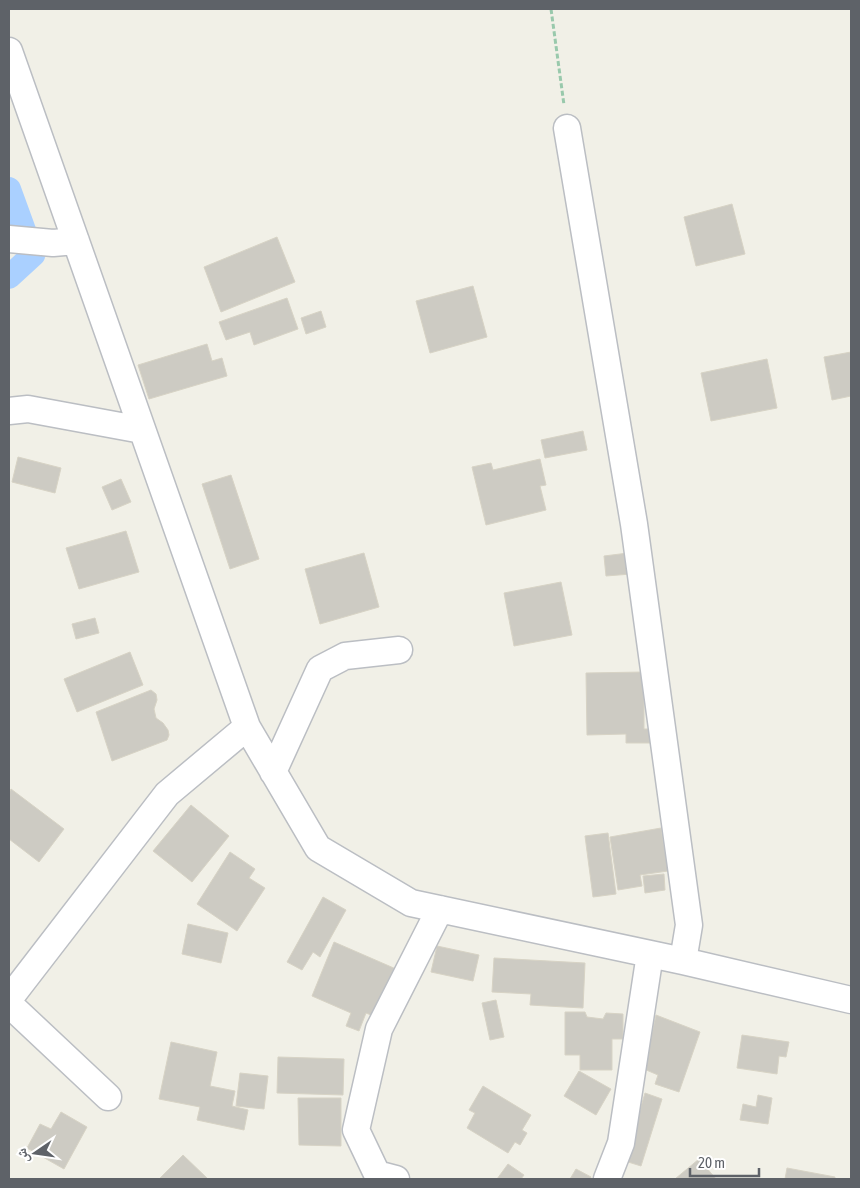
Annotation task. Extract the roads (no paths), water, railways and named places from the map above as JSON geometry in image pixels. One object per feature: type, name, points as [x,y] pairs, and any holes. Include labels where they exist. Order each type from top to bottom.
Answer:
[{"type":"street","points":[[9,51],[246,727],[318,848],[411,903],[683,961],[851,1000]]},
{"type":"street","points":[[567,128],[634,524],[688,925],[683,961]]},
{"type":"street","points":[[9,239],[53,243],[76,241]]},
{"type":"street","points":[[9,411],[28,409],[142,430]]},
{"type":"street","points":[[273,772],[320,669],[346,656],[399,650]]},
{"type":"street","points":[[9,999],[167,794],[246,727]]},
{"type":"street","points":[[396,1179],[377,1174],[356,1130],[379,1029],[440,909]]},
{"type":"street","points":[[607,1179],[621,1143],[650,954]]},
{"type":"street","points":[[9,1004],[108,1097]]},
{"type":"waterway","points":[[9,189],[33,255],[9,277]]}]
